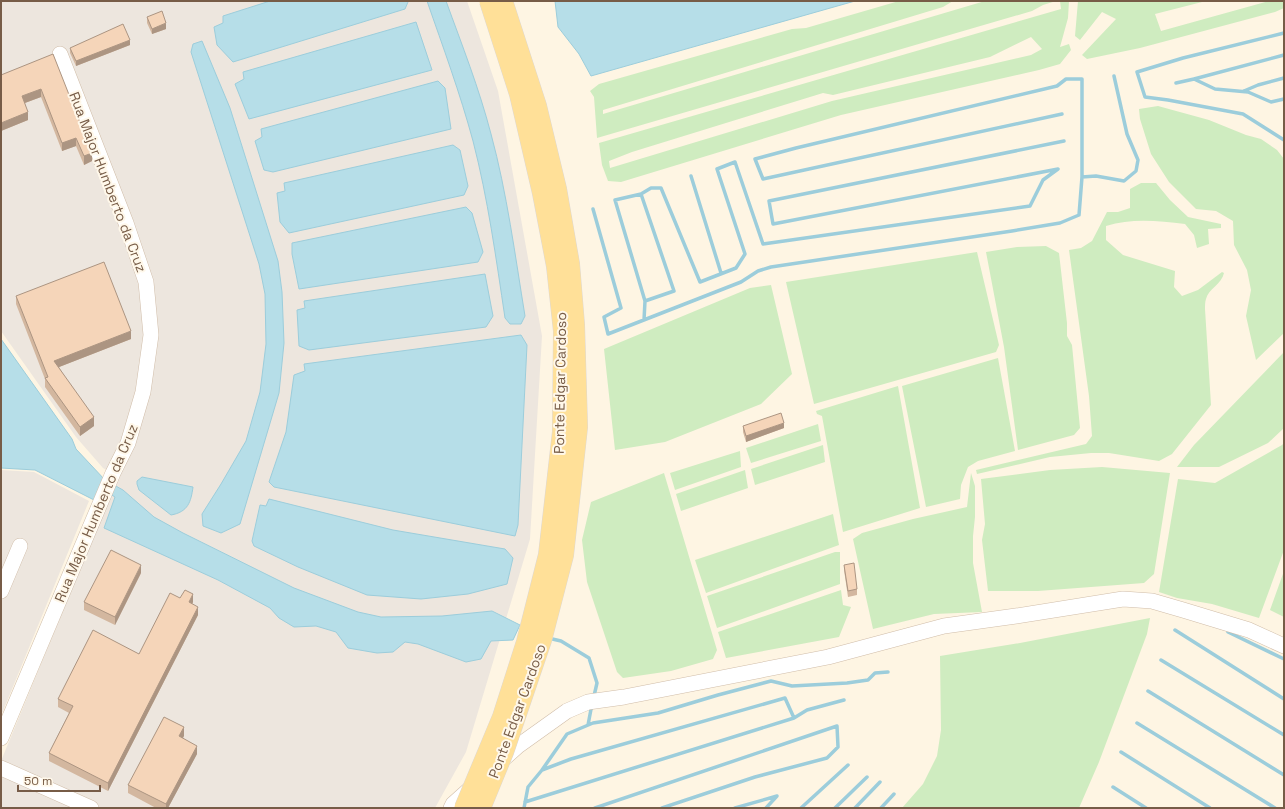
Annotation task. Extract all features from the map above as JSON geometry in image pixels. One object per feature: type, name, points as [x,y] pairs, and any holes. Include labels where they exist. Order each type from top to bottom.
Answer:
[{"type":"main road","name":"Ponte Edgar Cardoso","points":[[464,808],[502,717],[526,642],[546,562],[562,432],[563,331],[556,266],[542,193],[519,94],[488,1]]},
{"type":"main road","name":"Ponte Edgar Cardoso","points":[[481,808],[504,752],[542,640],[564,555],[578,427],[575,325],[569,257],[557,189],[537,106],[503,1]]},
{"type":"street","name":"Rua Major Humberto da Cruz","points":[[2,735],[113,473],[128,443],[143,392],[151,335],[146,282],[126,223],[60,54]]},
{"type":"street","points":[[1,590],[20,546]]},
{"type":"street","points":[[451,808],[453,804],[518,746],[567,711],[588,702],[624,697],[828,657],[944,626],[1123,599],[1152,601],[1159,603],[1249,630],[1284,646]]},
{"type":"street","points":[[1,768],[92,808]]},
{"type":"shaded area","points":[[1,1],[467,1],[498,91],[542,336],[530,539],[466,752],[435,808],[1,808],[1,761],[118,477],[103,468],[76,437],[1,331]]},
{"type":"shaded area","points":[[1,470],[34,472],[89,501],[1,716]]},
{"type":"green space","points":[[899,1],[953,1],[943,7],[603,110],[603,114],[985,1],[1056,1],[1043,5],[1032,11],[597,138],[594,97],[590,91],[599,84],[792,29],[806,28]]},
{"type":"green space","points":[[1060,1],[1069,1],[1068,18],[1060,47],[1069,44],[1071,50],[1060,64],[841,115],[621,182],[608,181],[602,165],[599,143],[1061,9]],"holes":[[[1031,37],[1042,49],[1031,55],[832,101],[610,168],[609,161],[632,152],[823,93],[833,95],[990,57]]]},
{"type":"green space","points":[[1078,1],[1206,1],[1155,14],[1161,31],[1269,1],[1284,1],[1284,8],[1275,12],[1140,48],[1087,59],[1082,55],[1116,19],[1102,12],[1080,40],[1075,36]]},
{"type":"green space","points":[[1158,106],[1209,120],[1246,135],[1261,139],[1277,150],[1284,159],[1284,333],[1256,360],[1246,316],[1251,290],[1247,270],[1234,245],[1233,221],[1216,211],[1196,209],[1169,182],[1151,154],[1140,119],[1139,109]]},
{"type":"green space","points":[[1141,183],[1156,183],[1170,200],[1188,217],[1221,224],[1221,228],[1208,229],[1209,244],[1197,248],[1194,235],[1185,224],[1135,221],[1116,223],[1106,226],[1106,240],[1123,255],[1175,271],[1174,287],[1182,296],[1198,290],[1222,272],[1224,273],[1221,280],[1207,295],[1205,304],[1211,405],[1172,454],[1159,461],[1109,453],[1091,453],[1050,457],[977,474],[976,470],[1086,444],[1092,436],[1089,396],[1069,250],[1081,248],[1092,241],[1107,212],[1118,212],[1130,208],[1130,189]]},
{"type":"green space","points":[[1046,246],[1059,253],[1067,323],[1067,336],[1072,345],[1080,428],[1074,435],[1018,450],[1004,347],[986,252],[1017,247]]},
{"type":"green space","points":[[977,252],[999,345],[996,352],[814,404],[786,282]]},
{"type":"green space","points":[[771,285],[792,374],[761,404],[665,442],[615,450],[604,349],[750,288]]},
{"type":"green space","points":[[1284,352],[1284,428],[1268,443],[1219,467],[1177,467],[1194,445]]},
{"type":"green space","points":[[998,358],[1015,451],[978,461],[968,467],[961,485],[960,499],[926,507],[902,386]]},
{"type":"green space","points":[[898,386],[920,508],[843,532],[822,416],[817,414],[816,411]]},
{"type":"green space","points":[[818,424],[821,441],[751,463],[746,448]]},
{"type":"green space","points":[[1284,443],[1284,550],[1259,618],[1212,604],[1177,598],[1159,592],[1178,479],[1215,483]]},
{"type":"green space","points":[[823,445],[825,462],[755,485],[751,469]]},
{"type":"green space","points":[[740,451],[741,467],[675,490],[670,473]]},
{"type":"green space","points":[[1102,467],[1170,473],[1154,574],[1144,583],[1038,591],[988,591],[982,540],[985,524],[981,479],[1050,470]]},
{"type":"green space","points":[[745,470],[748,488],[681,511],[676,494]]},
{"type":"green space","points":[[664,473],[717,650],[713,659],[671,671],[623,678],[617,672],[587,582],[582,540],[591,502]]},
{"type":"green space","points":[[971,473],[975,486],[973,563],[982,612],[934,614],[873,629],[853,539],[862,533],[913,519],[967,507]]},
{"type":"green space","points":[[833,514],[839,545],[706,593],[695,560]]},
{"type":"green space","points":[[835,552],[840,552],[840,584],[717,628],[707,596]]},
{"type":"green space","points":[[1284,571],[1284,617],[1270,610]]},
{"type":"green space","points":[[841,590],[843,605],[851,607],[839,637],[726,658],[718,632]]},
{"type":"green space","points":[[1150,618],[1147,634],[1099,762],[1079,808],[902,808],[923,784],[937,756],[941,730],[940,656],[1020,643]]},
{"type":"water","points":[[270,1],[408,2],[405,9],[233,62],[217,45],[214,27],[223,23],[223,16]]},
{"type":"water","points":[[427,1],[446,1],[486,117],[497,156],[510,224],[525,316],[521,324],[510,324],[505,318],[495,251],[473,141],[457,88]]},
{"type":"water","points":[[555,1],[855,1],[591,76],[579,54],[558,27]]},
{"type":"water","points":[[416,22],[432,70],[249,119],[235,84],[244,79],[243,72]]},
{"type":"water","points":[[202,41],[230,108],[278,261],[282,292],[284,343],[279,393],[240,524],[221,533],[203,526],[202,514],[246,441],[260,392],[266,344],[265,294],[259,264],[191,52],[193,44]]},
{"type":"water","points":[[438,81],[445,88],[451,129],[273,172],[264,170],[255,141],[262,137],[261,129]]},
{"type":"water","points":[[453,145],[460,150],[468,186],[464,195],[289,233],[280,222],[277,193],[285,191],[284,183]]},
{"type":"water","points":[[466,207],[472,213],[483,252],[478,262],[299,289],[292,254],[292,243]]},
{"type":"water","points":[[485,274],[493,316],[486,327],[309,350],[299,346],[297,310],[305,308],[304,301]]},
{"type":"water","points":[[521,335],[527,345],[518,525],[515,536],[274,487],[269,482],[286,432],[294,375],[305,371],[304,364]]},
{"type":"water","points":[[1,339],[72,439],[76,449],[105,480],[123,490],[154,517],[294,588],[358,612],[381,617],[442,616],[492,611],[520,625],[513,640],[491,641],[481,659],[466,662],[418,644],[405,642],[393,652],[377,653],[348,648],[336,632],[316,626],[294,627],[279,618],[270,608],[218,580],[104,528],[115,497],[102,489],[96,501],[35,470],[1,468]]},
{"type":"water","points":[[142,477],[193,487],[188,506],[177,514],[171,515],[139,490],[137,481]]},
{"type":"water","points":[[269,499],[393,530],[505,549],[513,558],[507,584],[468,594],[421,599],[367,595],[298,567],[254,546],[252,541],[260,505],[266,506]]},
{"type":"building","points":[[162,11],[166,23],[152,29],[147,17]]},
{"type":"building","points":[[123,24],[130,40],[76,61],[70,48]]},
{"type":"building","points":[[53,54],[92,153],[84,156],[76,138],[62,143],[41,89],[22,96],[28,112],[1,123],[1,75]]},
{"type":"building","points":[[104,262],[131,331],[54,361],[94,417],[80,427],[45,378],[48,377],[16,296]]},
{"type":"building","points":[[781,413],[784,423],[746,436],[743,426]]},
{"type":"building","points":[[111,550],[141,565],[115,617],[84,602]]},
{"type":"building","points":[[854,563],[857,589],[848,591],[844,565]]},
{"type":"building","points":[[185,590],[193,594],[189,602],[198,607],[108,783],[49,753],[73,706],[58,699],[93,630],[139,654],[170,593],[180,598]]},
{"type":"building","points":[[164,717],[184,727],[179,736],[197,746],[166,804],[128,785]]},
{"type":"waterway","points":[[1284,33],[1183,58],[1137,72],[1145,97],[1243,114],[1284,140]]},
{"type":"waterway","points":[[1194,79],[1284,55]]},
{"type":"waterway","points":[[1082,177],[1096,176],[1124,181],[1136,171],[1138,160],[1127,134],[1114,76]]},
{"type":"waterway","points":[[1244,91],[1258,85],[1284,78]]},
{"type":"waterway","points":[[593,209],[621,308],[604,317],[608,334],[741,282],[758,271],[771,267],[1060,223],[1079,215],[1082,177],[1082,79],[1066,79],[1057,86],[755,159],[763,179],[1062,114]]},
{"type":"waterway","points":[[1176,83],[1194,79],[1215,89],[1248,92],[1271,102],[1284,99]]},
{"type":"waterway","points":[[645,301],[674,291],[641,194],[651,188],[661,188],[700,282],[736,268],[745,254],[717,169],[735,162],[763,244],[1030,206],[1043,180],[1058,169],[773,224],[769,201],[1064,141]]},
{"type":"waterway","points":[[691,176],[721,273]]},
{"type":"waterway","points":[[641,194],[615,200],[645,301],[644,320]]},
{"type":"waterway","points":[[1175,630],[1284,699]]},
{"type":"waterway","points":[[1228,632],[1284,659]]},
{"type":"waterway","points":[[548,638],[561,641],[589,658],[597,683],[594,696]]},
{"type":"waterway","points":[[1161,660],[1284,735]]},
{"type":"waterway","points":[[794,718],[785,698],[571,759],[542,770],[567,734],[593,723],[658,713],[771,681],[792,686],[847,683],[868,680],[875,673],[888,672]]},
{"type":"waterway","points":[[1148,691],[1284,775]]},
{"type":"waterway","points":[[525,802],[794,718],[807,710],[844,700]]},
{"type":"waterway","points":[[588,725],[592,704]]},
{"type":"waterway","points":[[1137,723],[1275,808]]},
{"type":"waterway","points":[[595,808],[837,726],[838,747],[827,758],[755,777],[662,808]]},
{"type":"waterway","points":[[1121,752],[1210,808]]},
{"type":"waterway","points":[[801,808],[848,765]]},
{"type":"waterway","points":[[524,808],[528,787],[542,770]]},
{"type":"waterway","points":[[835,808],[867,777]]},
{"type":"waterway","points":[[855,808],[880,782]]},
{"type":"waterway","points":[[1113,787],[1146,808]]},
{"type":"waterway","points":[[881,808],[894,794]]},
{"type":"waterway","points":[[735,808],[777,796],[766,808]]}]
